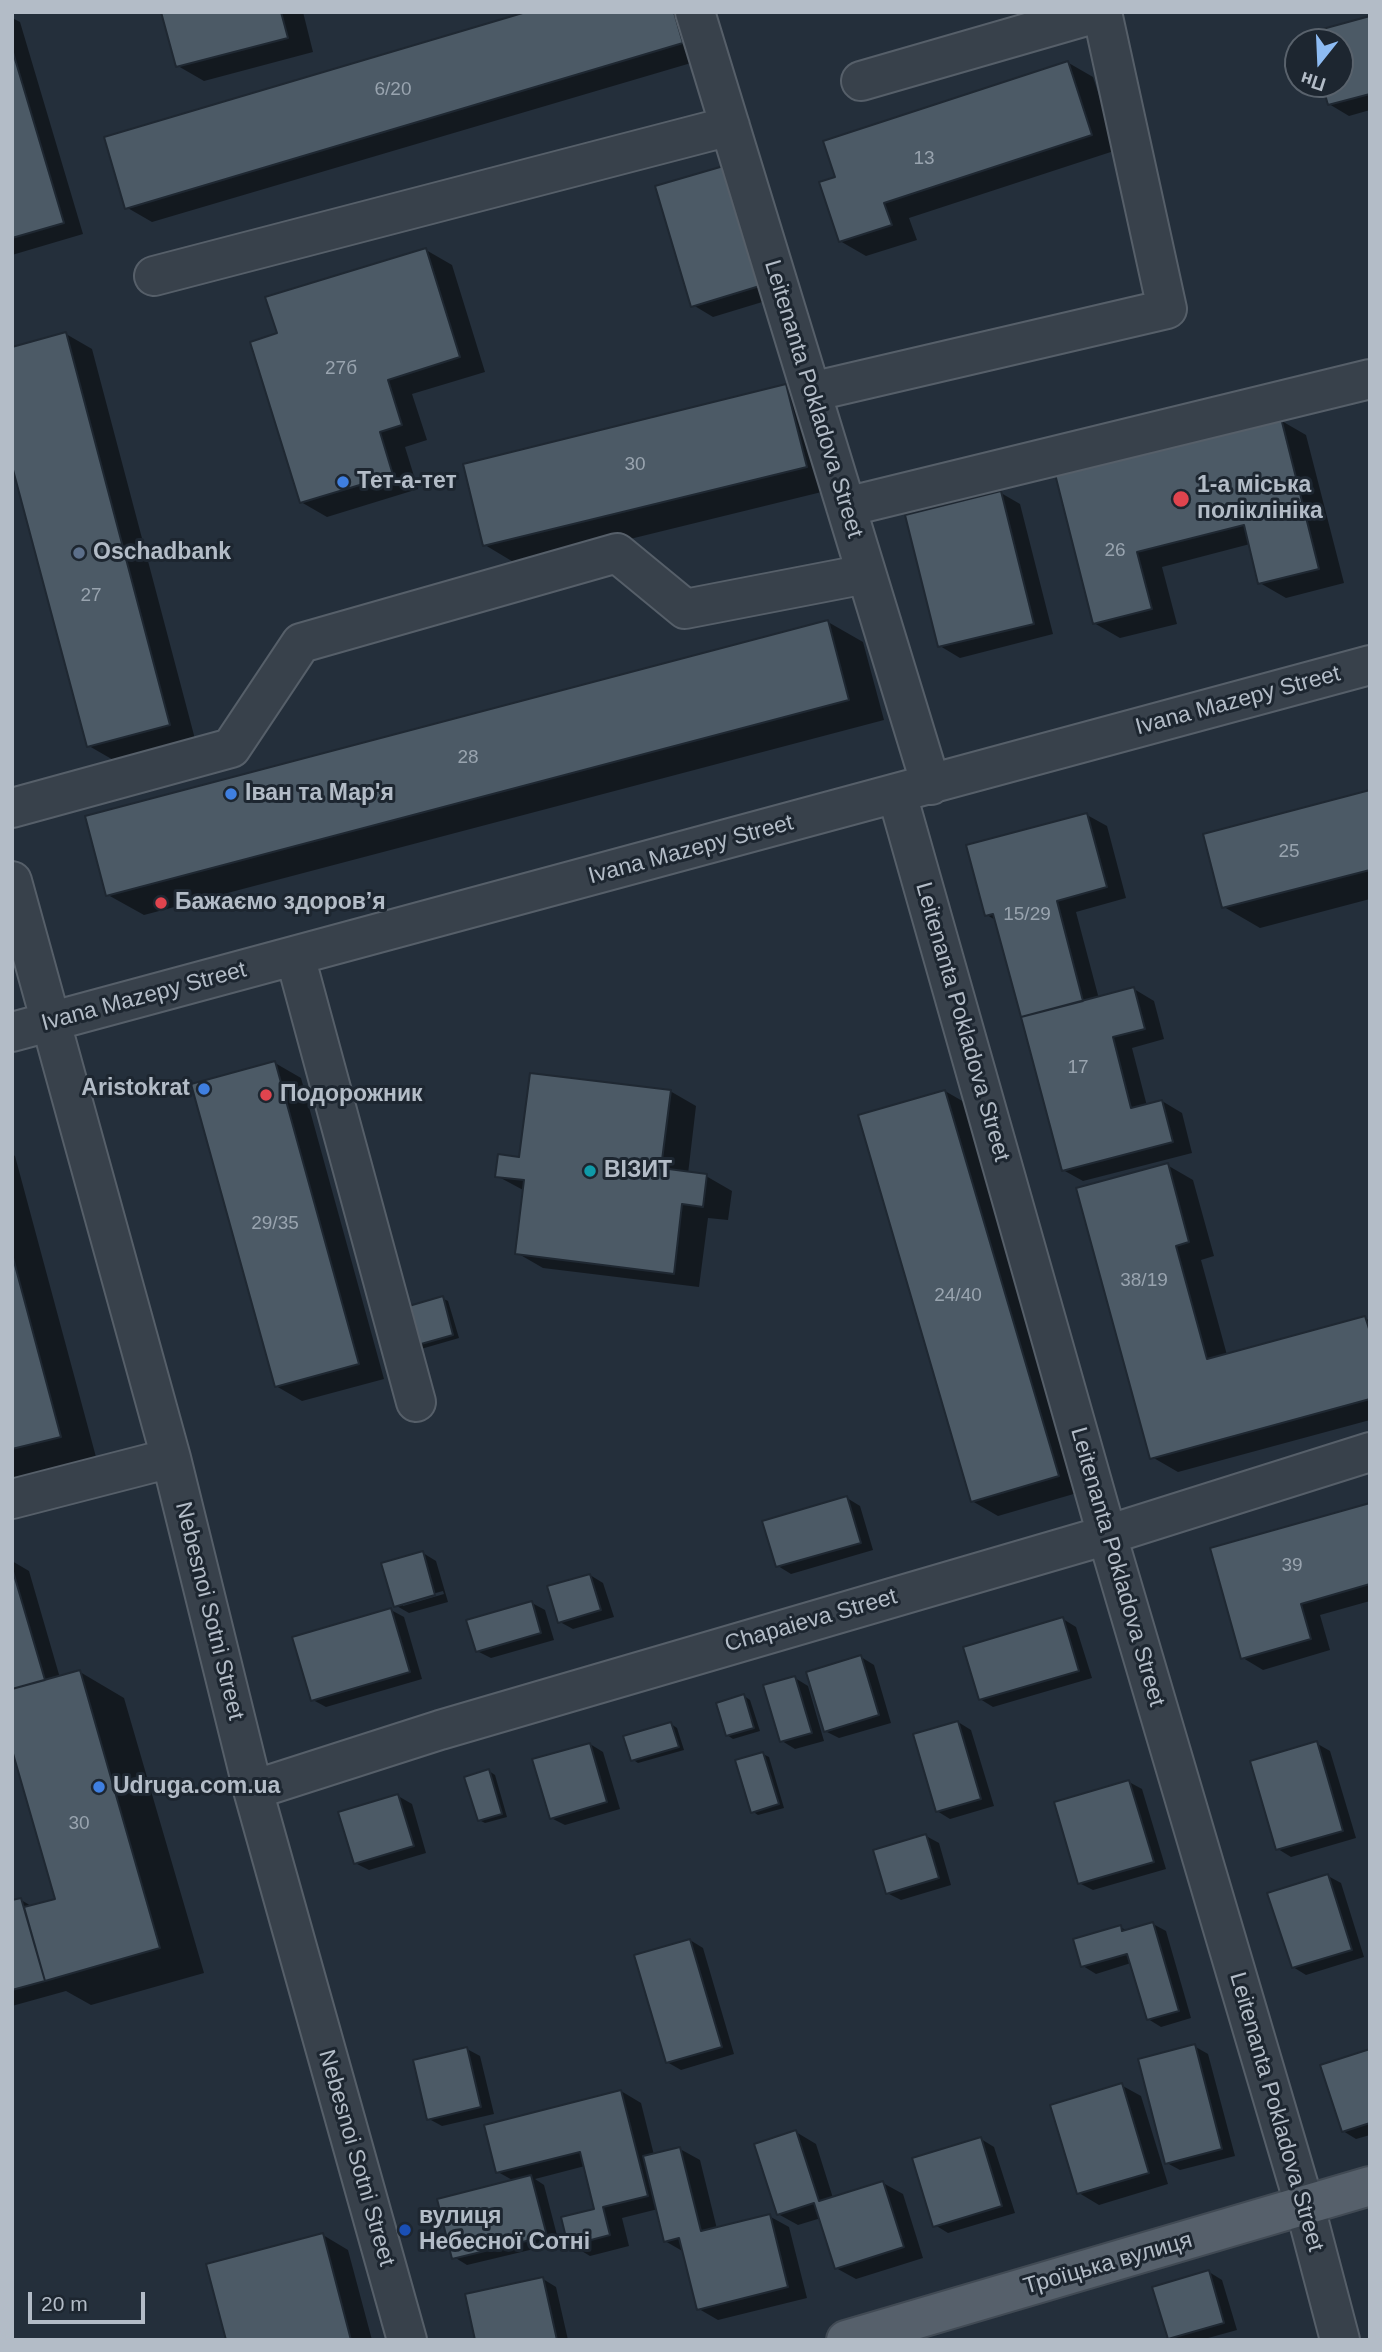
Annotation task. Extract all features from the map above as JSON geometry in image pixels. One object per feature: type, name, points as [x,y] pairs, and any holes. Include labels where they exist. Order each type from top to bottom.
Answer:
[{"type":"main road","name":"Троїцька вулиця","points":[[846,2340],[1306,2207],[1370,2186]]},
{"type":"street","name":"Leitenanta Pokladova Street","points":[[695,12],[866,575],[914,790],[1107,1535],[1306,2207],[1339,2340]]},
{"type":"street","points":[[811,392],[1167,309],[1101,12],[861,81]]},
{"type":"street","points":[[154,276],[730,126]]},
{"type":"street","points":[[846,508],[1370,379]]},
{"type":"street","points":[[12,808],[231,748],[302,643],[617,553],[685,608],[866,575]]},
{"type":"street","name":"Ivana Mazepy Street","points":[[12,1032],[1370,665]]},
{"type":"street","name":"Nebesnoi Sotni Street","points":[[12,881],[171,1458],[253,1790],[407,2340]]},
{"type":"street","points":[[295,957],[416,1402]]},
{"type":"street","name":"Chapaieva Street","points":[[253,1790],[440,1730],[1107,1535],[1370,1452]]},
{"type":"street","points":[[12,1499],[171,1458]]},
{"type":"building","points":[[161,12],[281,12],[288,38],[176,67]]},
{"type":"building","points":[[526,12],[674,12],[683,43],[125,209],[104,137]]},
{"type":"building","points":[[1370,16],[1370,94],[1328,105],[1326,98],[1354,98],[1354,28],[1326,28]]},
{"type":"building","points":[[12,49],[64,223],[12,238]]},
{"type":"building","points":[[1068,61],[1092,135],[884,203],[892,225],[839,242],[819,182],[835,177],[823,141]]},
{"type":"building","points":[[727,165],[763,285],[691,307],[655,186]]},
{"type":"building","points":[[426,248],[460,357],[388,380],[402,425],[380,432],[393,475],[300,503],[250,342],[277,333],[265,297]]},
{"type":"building","points":[[66,332],[170,725],[87,747],[12,466],[12,347]]},
{"type":"building","points":[[786,384],[807,467],[483,546],[463,464]]},
{"type":"building","name":"1-а міська поліклініка","points":[[1281,418],[1319,569],[1258,584],[1244,525],[1137,552],[1152,609],[1093,624],[1055,474]]},
{"type":"building","points":[[1001,491],[1034,624],[938,647],[905,515]]},
{"type":"building","points":[[828,620],[849,700],[106,896],[85,816]]},
{"type":"building","points":[[1370,790],[1370,870],[1222,908],[1203,834]]},
{"type":"building","points":[[1087,813],[1107,887],[1057,901],[1083,1001],[1021,1017],[993,914],[985,916],[966,845]]},
{"type":"building","points":[[1134,987],[1145,1029],[1113,1037],[1131,1108],[1162,1100],[1173,1142],[1062,1171],[1021,1017]]},
{"type":"building","points":[[275,1061],[359,1364],[275,1387],[191,1084]]},
{"type":"building","name":"ВІЗИТ","points":[[530,1073],[671,1090],[661,1168],[707,1174],[703,1207],[682,1204],[674,1274],[515,1254],[524,1180],[495,1177],[498,1154],[519,1157]]},
{"type":"building","points":[[945,1090],[1059,1476],[971,1502],[858,1115]]},
{"type":"building","points":[[1168,1163],[1189,1242],[1176,1246],[1207,1359],[1365,1316],[1370,1332],[1370,1399],[1150,1459],[1076,1188]]},
{"type":"building","points":[[12,1254],[61,1437],[12,1449]]},
{"type":"building","points":[[443,1296],[453,1335],[414,1346],[402,1308]]},
{"type":"building","points":[[847,1496],[861,1543],[776,1567],[762,1521]]},
{"type":"building","points":[[1370,1503],[1370,1584],[1301,1604],[1311,1639],[1241,1659],[1210,1548]]},
{"type":"building","points":[[423,1551],[435,1595],[394,1607],[381,1563]]},
{"type":"building","points":[[12,1568],[45,1680],[12,1689]]},
{"type":"building","points":[[590,1574],[601,1610],[558,1623],[547,1586]]},
{"type":"building","points":[[532,1601],[541,1633],[476,1652],[466,1620]]},
{"type":"building","points":[[391,1608],[410,1672],[311,1701],[292,1637]]},
{"type":"building","points":[[1063,1617],[1079,1671],[979,1700],[963,1647]]},
{"type":"building","points":[[861,1655],[879,1715],[824,1732],[806,1672]]},
{"type":"building","points":[[80,1670],[160,1948],[45,1981],[24,1907],[55,1899],[12,1750],[12,1689]]},
{"type":"building","points":[[795,1676],[812,1733],[780,1742],[763,1685]]},
{"type":"building","points":[[744,1694],[754,1728],[726,1736],[716,1703]]},
{"type":"building","points":[[958,1721],[981,1799],[936,1812],[913,1734]]},
{"type":"building","points":[[671,1722],[679,1747],[631,1761],[623,1736]]},
{"type":"building","points":[[1317,1741],[1343,1831],[1276,1850],[1250,1761]]},
{"type":"building","points":[[590,1743],[607,1802],[550,1819],[532,1759]]},
{"type":"building","points":[[763,1752],[779,1804],[751,1813],[735,1760]]},
{"type":"building","points":[[489,1769],[502,1814],[478,1821],[464,1777]]},
{"type":"building","points":[[1129,1780],[1154,1862],[1078,1884],[1054,1802]]},
{"type":"building","points":[[398,1794],[414,1846],[354,1864],[338,1812]]},
{"type":"building","points":[[926,1834],[939,1878],[886,1894],[873,1850]]},
{"type":"building","points":[[1328,1874],[1352,1950],[1292,1968],[1267,1893]]},
{"type":"building","points":[[21,1898],[45,1981],[12,1990],[12,1900]]},
{"type":"building","points":[[1153,1922],[1179,2011],[1147,2020],[1127,1954],[1081,1967],[1073,1939],[1121,1925],[1122,1931]]},
{"type":"building","points":[[690,1939],[722,2047],[666,2063],[634,1955]]},
{"type":"building","points":[[1195,2044],[1222,2149],[1165,2164],[1138,2059]]},
{"type":"building","points":[[467,2047],[481,2107],[427,2120],[413,2060]]},
{"type":"building","points":[[1370,2049],[1370,2123],[1342,2132],[1320,2065]]},
{"type":"building","points":[[1122,2083],[1149,2173],[1077,2194],[1050,2105]]},
{"type":"building","points":[[621,2090],[648,2196],[603,2207],[610,2235],[568,2246],[561,2217],[594,2209],[580,2152],[496,2173],[484,2125]]},
{"type":"building","points":[[796,2130],[819,2201],[883,2181],[904,2247],[835,2269],[814,2203],[777,2215],[754,2144]]},
{"type":"building","points":[[981,2137],[1002,2206],[933,2227],[912,2158]]},
{"type":"building","points":[[680,2147],[701,2231],[770,2214],[788,2287],[697,2310],[679,2238],[664,2242],[643,2156]]},
{"type":"building","points":[[531,2175],[547,2236],[452,2259],[437,2199]]},
{"type":"building","points":[[323,2233],[351,2340],[226,2340],[206,2264]]},
{"type":"building","points":[[1209,2270],[1224,2323],[1168,2339],[1152,2287]]},
{"type":"building","points":[[543,2277],[557,2340],[475,2340],[465,2294]]},
{"type":"place","name":"Тет-а-тет","points":[[343,482]]},
{"type":"place","name":"1-а міська поліклініка","points":[[1181,499]]},
{"type":"place","name":"Oschadbank","points":[[79,553]]},
{"type":"place","name":"Іван та Мар'я","points":[[231,794]]},
{"type":"place","name":"Бажаємо здоровʼя","points":[[161,903]]},
{"type":"place","name":"Aristokrat","points":[[204,1089]]},
{"type":"place","name":"Подорожник","points":[[266,1095]]},
{"type":"place","name":"ВІЗИТ","points":[[590,1171]]},
{"type":"place","name":"Udruga.com.ua","points":[[99,1787]]},
{"type":"place","name":"вулиця Небесної Сотні","points":[[405,2230]]}]
